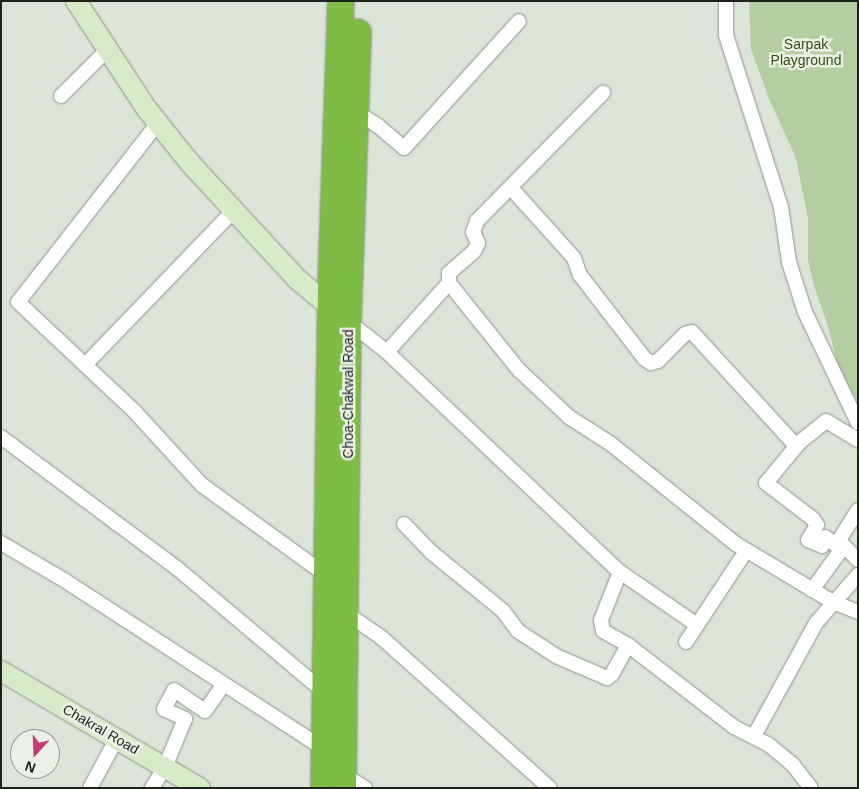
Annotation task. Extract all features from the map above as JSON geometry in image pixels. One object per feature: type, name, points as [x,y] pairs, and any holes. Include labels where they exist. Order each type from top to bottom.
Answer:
[{"type":"highway","points":[[341,1],[340,314],[326,574],[324,749],[344,785]]},
{"type":"highway","name":"Choa-Chakwal Road","points":[[344,785],[346,613],[340,314],[356,112],[358,1]]},
{"type":"street","points":[[76,1],[158,123],[190,163],[297,279],[387,352],[620,572],[697,625]]},
{"type":"street","points":[[726,1],[726,34],[781,207],[789,262],[805,312],[858,423]]},
{"type":"street","points":[[356,112],[378,126],[404,148],[519,20]]},
{"type":"street","points":[[61,96],[108,49]]},
{"type":"street","points":[[387,352],[449,284],[450,273],[474,251],[478,243],[473,232],[474,226],[603,93]]},
{"type":"street","points":[[158,123],[18,302],[135,412],[202,485],[326,574]]},
{"type":"street","points":[[510,188],[574,258],[580,275],[645,359],[651,363],[658,361],[688,331],[692,332],[796,446]]},
{"type":"street","points":[[85,365],[234,210]]},
{"type":"street","points":[[449,284],[519,370],[569,417],[611,444],[746,550],[833,602],[858,612]]},
{"type":"street","points":[[841,543],[836,544],[825,537],[822,546],[808,540],[817,525],[813,519],[766,483],[796,446],[826,421],[858,440]]},
{"type":"street","points":[[1,437],[178,569],[325,693]]},
{"type":"street","points":[[812,590],[841,543],[858,510]]},
{"type":"street","points":[[404,524],[432,552],[503,612],[518,631],[556,656],[607,678],[612,674],[628,645]]},
{"type":"street","points":[[1,543],[64,580],[324,749]]},
{"type":"street","points":[[841,543],[858,560]]},
{"type":"street","points":[[686,642],[746,550]]},
{"type":"street","points":[[620,572],[601,620],[600,626],[603,631],[628,645],[734,727],[768,744],[793,765],[812,788]]},
{"type":"street","points":[[754,736],[816,623],[858,575]]},
{"type":"street","points":[[346,613],[382,638],[550,788]]},
{"type":"street","name":"Chakral Road","points":[[3,676],[117,738],[200,788]]},
{"type":"street","points":[[152,788],[165,767],[185,719],[164,709],[174,690],[205,711],[223,685]]},
{"type":"street","points":[[90,788],[117,738]]},
{"type":"green space","name":"Sarpak Playground","points":[[749,1],[858,1],[858,402],[839,370],[827,323],[814,286],[808,260],[808,219],[796,158],[769,99],[751,49]]}]
